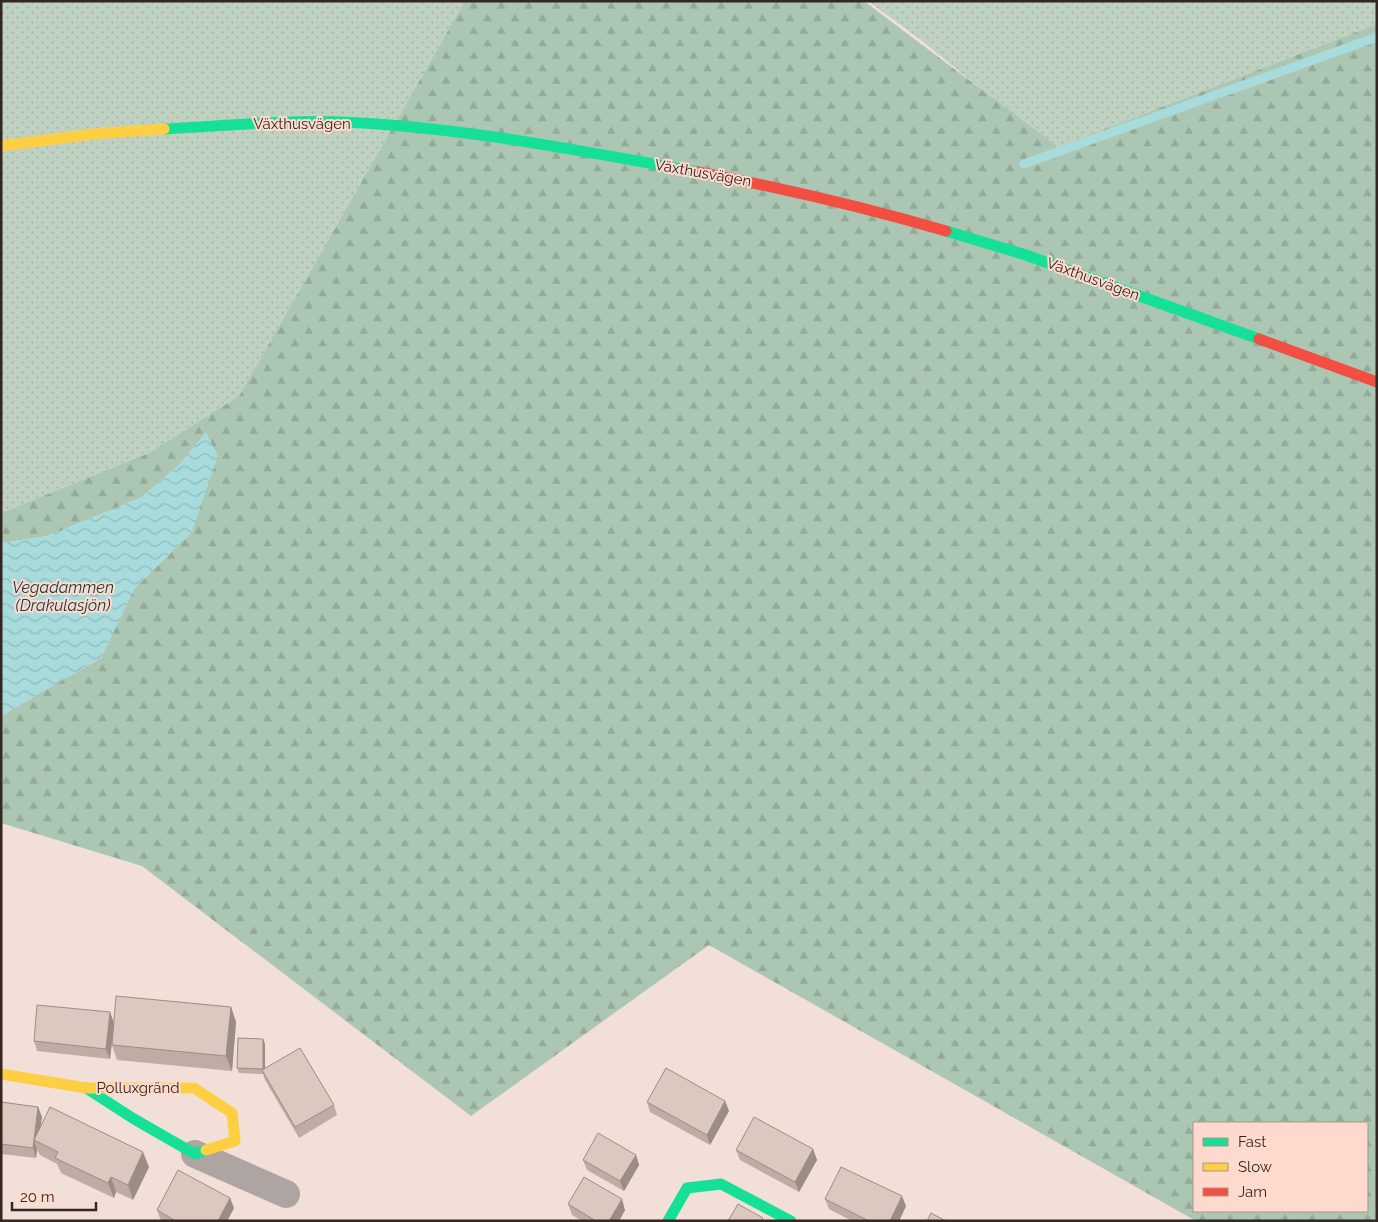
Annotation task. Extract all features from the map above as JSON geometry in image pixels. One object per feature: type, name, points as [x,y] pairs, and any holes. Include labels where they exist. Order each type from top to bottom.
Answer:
[{"type":"street","name":"Växthusvägen","points":[[1,146],[93,134],[281,122],[342,122],[414,127],[548,145],[755,183],[890,215],[1026,255],[1377,382]]},
{"type":"street","name":"Polluxgränd","points":[[1,1074],[86,1088],[194,1088],[232,1113],[235,1141],[195,1154]]},
{"type":"street","name":"Polluxgränd","points":[[86,1088],[134,1119],[195,1154],[286,1194]]},
{"type":"street","points":[[668,1221],[688,1188],[721,1184],[791,1221]]},
{"type":"green space","points":[[1,1],[465,1],[239,396],[149,453],[1,513]]},
{"type":"green space","points":[[465,1],[864,1],[1058,147],[1377,24],[1377,1221],[1196,1221],[709,945],[471,1116],[142,866],[1,823],[1,716],[101,658],[134,589],[192,532],[206,433],[180,464],[142,497],[48,536],[1,543],[1,513],[149,453],[239,396]]},
{"type":"green space","points":[[868,1],[1377,1],[1377,24],[1058,147],[1020,121],[922,41]]},
{"type":"water","name":"Vegadammen (Drakulasjön)","points":[[206,432],[218,456],[192,532],[134,589],[101,658],[1,716],[1,543],[48,536],[142,497],[180,464]]},
{"type":"building","points":[[116,996],[231,1007],[226,1056],[112,1045]]},
{"type":"building","points":[[37,1005],[110,1012],[106,1049],[34,1041]]},
{"type":"building","points":[[238,1038],[263,1039],[263,1069],[237,1068]]},
{"type":"building","points":[[300,1048],[334,1105],[295,1127],[262,1070]]},
{"type":"building","points":[[666,1068],[725,1101],[707,1135],[647,1102]]},
{"type":"building","points":[[1,1102],[38,1107],[33,1148],[1,1144]]},
{"type":"building","points":[[50,1107],[143,1152],[128,1185],[111,1177],[108,1183],[55,1158],[58,1152],[34,1140]]},
{"type":"building","points":[[754,1117],[813,1149],[795,1182],[736,1150]]},
{"type":"building","points":[[598,1133],[636,1155],[620,1181],[583,1160]]},
{"type":"building","points":[[841,1167],[902,1196],[890,1221],[869,1221],[825,1199]]},
{"type":"building","points":[[178,1170],[230,1198],[218,1221],[176,1221],[157,1210]]},
{"type":"building","points":[[584,1177],[622,1199],[609,1221],[596,1221],[568,1204]]},
{"type":"building","points":[[738,1204],[763,1218],[761,1221],[728,1221]]},
{"type":"building","points":[[931,1213],[946,1221],[927,1221]]},
{"type":"waterway","points":[[1024,164],[1377,37]]},
{"type":"traffic: fast","points":[[164,129],[298,122],[387,125],[476,134],[698,172]]},
{"type":"traffic: fast","points":[[946,231],[1026,255],[1259,339]]},
{"type":"traffic: fast","points":[[86,1088],[134,1119],[195,1154],[206,1150]]},
{"type":"traffic: fast","points":[[668,1221],[687,1188],[721,1184],[791,1221]]},
{"type":"traffic: slow","points":[[1,146],[93,134],[164,129]]},
{"type":"traffic: slow","points":[[1,1074],[86,1088],[194,1088],[232,1113],[235,1141],[206,1150]]},
{"type":"traffic: jam","points":[[698,172],[823,198],[946,231]]},
{"type":"traffic: jam","points":[[1259,339],[1377,382]]}]
